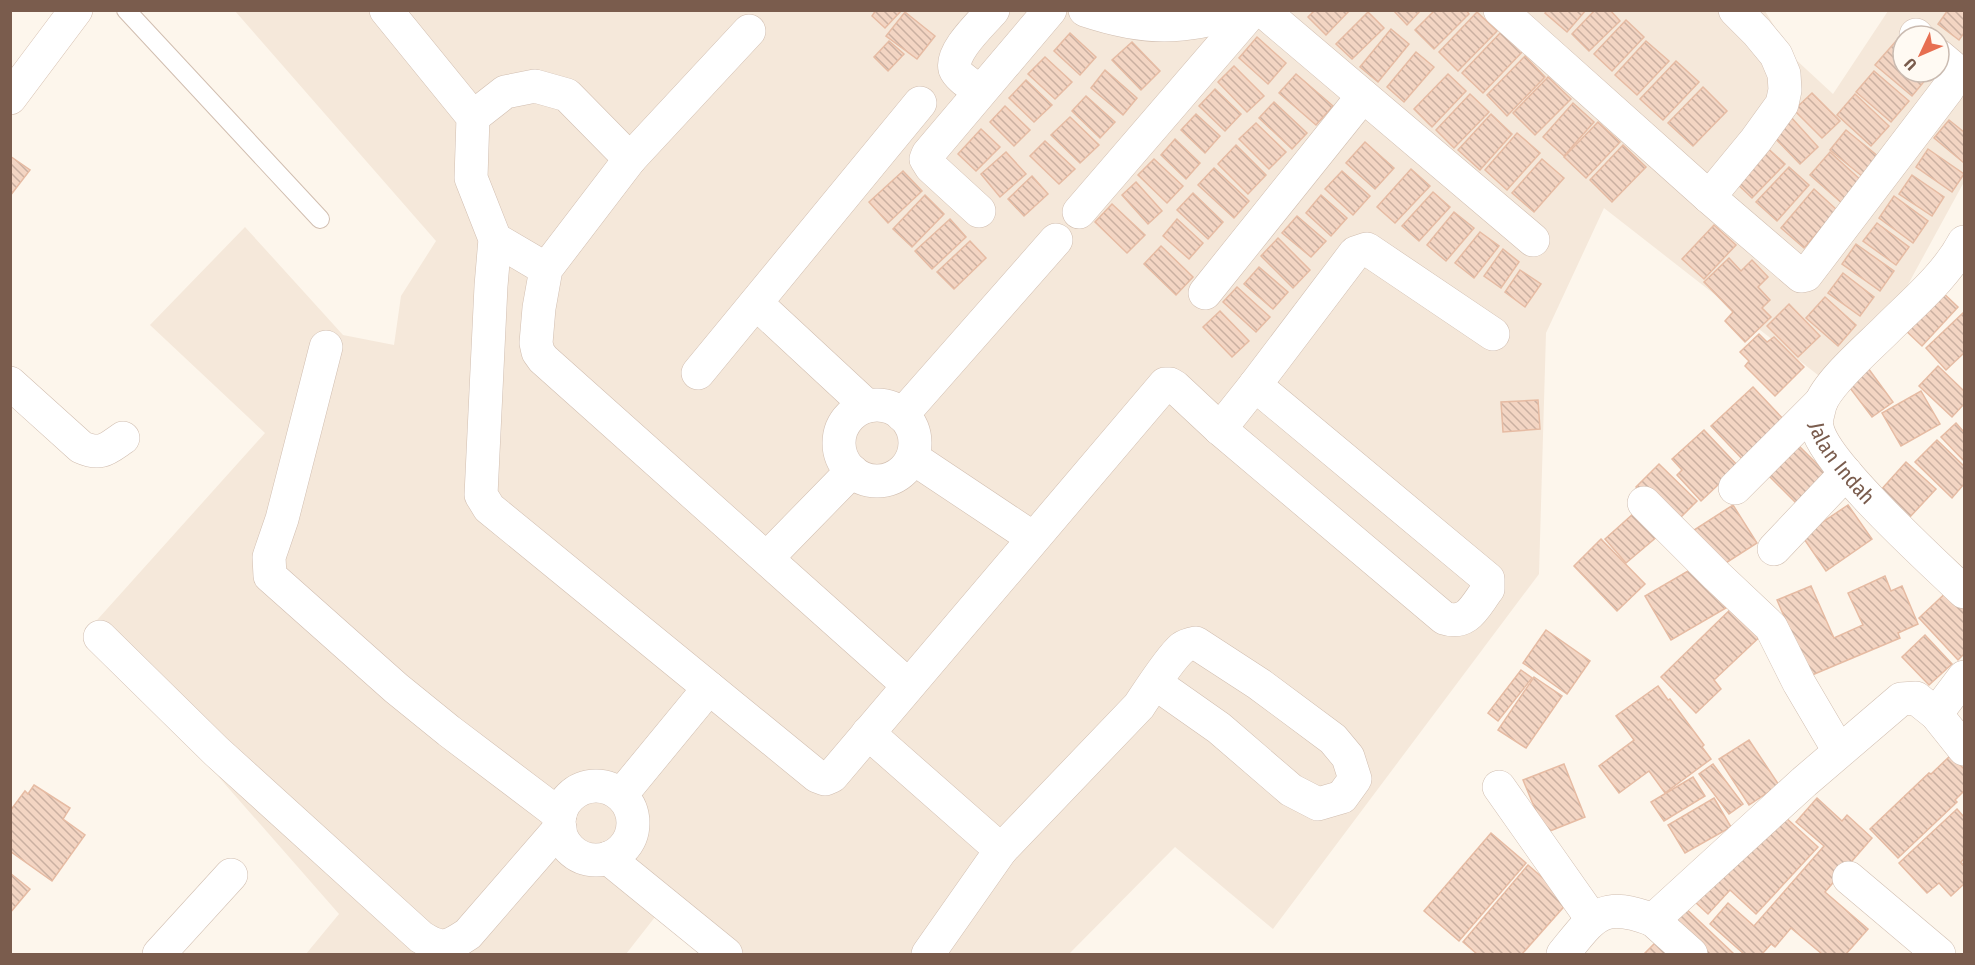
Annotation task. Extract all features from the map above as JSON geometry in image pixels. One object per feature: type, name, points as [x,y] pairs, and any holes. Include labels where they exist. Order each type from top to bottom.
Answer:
[{"type":"street","points":[[10,98],[76,10]]},
{"type":"street","points":[[386,10],[473,117],[471,178],[495,239],[481,495],[489,508],[817,776],[825,779],[832,776],[1165,384],[1175,387],[1220,429],[1444,618],[1455,621],[1465,618],[1488,589],[1488,579],[1255,385]]},
{"type":"street","points":[[979,91],[956,72],[956,53],[993,10]]},
{"type":"street","points":[[979,211],[931,167],[926,159],[979,91],[1050,10]]},
{"type":"street","points":[[1085,10],[1149,26],[1177,26],[1211,21],[1244,10]]},
{"type":"street","points":[[1079,212],[1253,10]]},
{"type":"street","points":[[1262,10],[1533,240]]},
{"type":"street","points":[[1500,10],[1801,276],[1806,275],[1950,84]]},
{"type":"street","points":[[1709,197],[1782,104],[1785,90],[1784,74],[1776,55],[1735,10]]},
{"type":"street","points":[[749,31],[630,159],[546,269],[538,308],[536,343],[538,352],[543,359],[908,685]]},
{"type":"street","points":[[1951,66],[1953,80],[1951,83]]},
{"type":"street","points":[[473,117],[505,92],[535,86],[567,95],[630,159]]},
{"type":"street","points":[[1205,293],[1363,96]]},
{"type":"street","points":[[698,373],[920,103]]},
{"type":"street","points":[[495,239],[546,269]]},
{"type":"street","points":[[902,415],[1056,240]]},
{"type":"street","name":"Jalan Indah","points":[[1965,242],[1929,288],[1836,381],[1821,402],[1816,425],[1824,445],[1846,473],[1965,592]]},
{"type":"street","points":[[1220,429],[1355,253],[1360,250],[1367,249],[1493,334]]},
{"type":"street","points":[[756,303],[867,406]]},
{"type":"street","points":[[100,637],[216,751],[421,937],[442,950],[468,934],[560,822],[569,798],[585,788],[598,786],[610,788],[621,795],[633,817],[628,842],[619,852],[608,858],[596,860],[583,857],[572,850],[564,840],[560,822],[414,702],[270,576],[269,557],[282,519],[326,347]]},
{"type":"street","points":[[10,382],[81,447],[92,452],[103,451],[123,438]]},
{"type":"street","points":[[1735,488],[1821,402]]},
{"type":"street","points":[[867,406],[885,406],[902,415],[912,427],[916,443],[913,458],[897,477],[886,481],[874,482],[852,471],[843,461],[839,448],[840,435],[845,422],[854,412],[867,406]]},
{"type":"street","points":[[913,458],[1033,538]]},
{"type":"street","points":[[767,558],[852,471]]},
{"type":"street","points":[[1774,549],[1846,473]]},
{"type":"street","points":[[1644,503],[1771,627],[1799,683],[1839,751]]},
{"type":"street","points":[[928,954],[1001,850],[1139,706],[1155,683],[1181,649],[1188,645],[1196,643],[1259,684],[1333,739],[1348,757],[1355,780],[1342,797],[1318,804],[1291,790],[1219,728],[1155,683]]},
{"type":"street","points":[[1936,714],[1965,677]]},
{"type":"street","points":[[621,795],[709,688]]},
{"type":"street","points":[[1653,920],[1839,751],[1902,699],[1916,698],[1936,714],[1965,749]]},
{"type":"street","points":[[868,733],[1001,850]]},
{"type":"street","points":[[1499,787],[1592,919]]},
{"type":"street","points":[[608,858],[726,954]]},
{"type":"street","points":[[159,954],[231,875]]},
{"type":"street","points":[[1849,878],[1939,954]]},
{"type":"street","points":[[1563,954],[1592,919],[1609,912],[1631,912],[1653,920],[1691,954]]},
{"type":"lane","points":[[126,10],[320,219]]},
{"type":"shaded area","points":[[235,11],[1765,11],[1793,57],[1833,94],[1888,11],[1964,11],[1964,182],[1905,290],[1823,379],[1604,208],[1546,333],[1539,574],[1273,929],[1175,847],[1069,954],[706,954],[655,917],[626,954],[306,954],[339,914],[89,629],[265,433],[150,325],[245,227],[343,335],[394,345],[401,296],[436,241]]},
{"type":"building","points":[[876,10],[901,11],[885,28],[872,16]]},
{"type":"building","points":[[1315,10],[1350,10],[1326,35],[1308,17]]},
{"type":"building","points":[[1393,10],[1421,10],[1407,25]]},
{"type":"building","points":[[1435,10],[1466,10],[1469,14],[1434,49],[1415,30]]},
{"type":"building","points":[[1547,10],[1586,10],[1567,32],[1545,13]]},
{"type":"building","points":[[1595,10],[1610,10],[1620,21],[1589,51],[1572,34]]},
{"type":"building","points":[[1948,10],[1964,10],[1964,33],[1959,40],[1951,34],[1951,24],[1938,24]]},
{"type":"building","points":[[905,12],[935,36],[917,59],[886,36]]},
{"type":"building","points":[[1368,12],[1384,28],[1352,59],[1336,44]]},
{"type":"building","points":[[1477,12],[1497,31],[1458,71],[1439,52]]},
{"type":"building","points":[[1626,20],[1644,37],[1612,71],[1594,54]]},
{"type":"building","points":[[1391,29],[1409,44],[1378,82],[1360,67]]},
{"type":"building","points":[[1503,30],[1524,50],[1483,93],[1462,73]]},
{"type":"building","points":[[1070,33],[1096,57],[1080,75],[1054,51]]},
{"type":"building","points":[[1257,37],[1286,63],[1268,84],[1239,58]]},
{"type":"building","points":[[889,41],[904,54],[888,71],[874,57]]},
{"type":"building","points":[[1646,41],[1669,61],[1637,95],[1615,75]]},
{"type":"building","points":[[1132,42],[1160,71],[1141,90],[1112,60]]},
{"type":"building","points":[[1891,47],[1891,78],[1875,65]]},
{"type":"building","points":[[1416,52],[1434,67],[1404,102],[1387,87]]},
{"type":"building","points":[[1525,56],[1545,77],[1507,116],[1487,95]]},
{"type":"building","points":[[1045,57],[1072,82],[1055,99],[1028,74]]},
{"type":"building","points":[[1676,61],[1699,82],[1663,120],[1640,99]]},
{"type":"building","points":[[1234,66],[1264,96],[1247,112],[1218,82]]},
{"type":"building","points":[[1105,70],[1137,98],[1123,115],[1091,88]]},
{"type":"building","points":[[1874,71],[1909,101],[1891,122],[1856,92]]},
{"type":"building","points":[[1296,74],[1333,106],[1316,125],[1279,93]]},
{"type":"building","points":[[1448,74],[1466,91],[1432,127],[1414,109]]},
{"type":"building","points":[[1548,77],[1571,99],[1535,135],[1513,113]]},
{"type":"building","points":[[1026,80],[1052,105],[1034,122],[1009,98]]},
{"type":"building","points":[[1898,84],[1922,84],[1912,96]]},
{"type":"building","points":[[1703,87],[1727,111],[1693,146],[1668,123]]},
{"type":"building","points":[[1215,89],[1241,114],[1225,131],[1199,106]]},
{"type":"building","points":[[1812,93],[1840,121],[1822,138],[1794,110]]},
{"type":"building","points":[[1470,94],[1489,112],[1454,148],[1436,130]]},
{"type":"building","points":[[1855,94],[1889,126],[1871,146],[1837,115]]},
{"type":"building","points":[[1086,96],[1115,122],[1100,138],[1072,111]]},
{"type":"building","points":[[1274,102],[1307,133],[1292,149],[1259,118]]},
{"type":"building","points":[[1573,103],[1594,122],[1564,156],[1543,137]]},
{"type":"building","points":[[1005,106],[1030,130],[1014,146],[990,122]]},
{"type":"building","points":[[1196,114],[1220,136],[1205,153],[1181,130]]},
{"type":"building","points":[[1491,114],[1512,134],[1480,170],[1458,150]]},
{"type":"building","points":[[1790,116],[1818,147],[1800,164],[1771,134]]},
{"type":"building","points":[[1070,117],[1099,145],[1080,163],[1051,135]]},
{"type":"building","points":[[1949,120],[1964,132],[1964,163],[1934,138]]},
{"type":"building","points":[[1598,122],[1620,142],[1586,178],[1564,157]]},
{"type":"building","points":[[1256,123],[1286,152],[1269,169],[1239,139]]},
{"type":"building","points":[[981,129],[1000,147],[976,171],[958,154]]},
{"type":"building","points":[[1846,130],[1884,161],[1868,181],[1830,150]]},
{"type":"building","points":[[1517,133],[1540,153],[1507,190],[1485,170]]},
{"type":"building","points":[[1175,139],[1200,163],[1186,179],[1161,155]]},
{"type":"building","points":[[1045,141],[1075,169],[1059,184],[1030,156]]},
{"type":"building","points":[[1365,142],[1394,168],[1375,189],[1346,163]]},
{"type":"building","points":[[1761,142],[1785,164],[1752,198],[1729,176]]},
{"type":"building","points":[[1236,145],[1266,175],[1248,194],[1218,164]]},
{"type":"building","points":[[1623,145],[1646,167],[1612,202],[1590,180]]},
{"type":"building","points":[[1928,149],[1964,174],[1952,192],[1916,167]]},
{"type":"building","points":[[1006,152],[1026,174],[1000,197],[981,174]]},
{"type":"building","points":[[1830,152],[1864,183],[1844,205],[1810,175]]},
{"type":"building","points":[[10,156],[30,170],[10,196]]},
{"type":"building","points":[[1154,159],[1183,186],[1167,203],[1138,175]]},
{"type":"building","points":[[1542,159],[1564,178],[1534,212],[1512,193]]},
{"type":"building","points":[[1789,167],[1809,185],[1777,221],[1756,202]]},
{"type":"building","points":[[1214,168],[1249,201],[1234,218],[1198,185]]},
{"type":"building","points":[[1411,169],[1430,186],[1395,223],[1377,207]]},
{"type":"building","points":[[903,171],[922,191],[888,223],[869,202]]},
{"type":"building","points":[[1342,171],[1370,196],[1353,215],[1325,189]]},
{"type":"building","points":[[1912,175],[1944,197],[1932,216],[1899,194]]},
{"type":"building","points":[[1032,176],[1048,194],[1024,216],[1008,199]]},
{"type":"building","points":[[1136,182],[1162,211],[1148,224],[1122,195]]},
{"type":"building","points":[[1814,189],[1837,210],[1804,248],[1781,228]]},
{"type":"building","points":[[1433,192],[1450,207],[1419,241],[1402,226]]},
{"type":"building","points":[[1193,193],[1223,222],[1208,239],[1177,210]]},
{"type":"building","points":[[925,195],[944,214],[912,247],[893,229]]},
{"type":"building","points":[[1321,195],[1347,218],[1331,236],[1306,213]]},
{"type":"building","points":[[1894,196],[1928,221],[1913,243],[1879,218]]},
{"type":"building","points":[[1112,204],[1145,235],[1127,253],[1095,222]]},
{"type":"building","points":[[1454,212],[1474,228],[1446,261],[1427,245]]},
{"type":"building","points":[[1297,216],[1326,241],[1311,257],[1282,233]]},
{"type":"building","points":[[950,219],[966,237],[932,269],[915,251]]},
{"type":"building","points":[[1177,219],[1203,243],[1189,259],[1163,236]]},
{"type":"building","points":[[1877,223],[1909,247],[1896,265],[1863,241]]},
{"type":"building","points":[[1714,225],[1736,245],[1704,279],[1682,259]]},
{"type":"building","points":[[1480,232],[1499,246],[1474,278],[1455,263]]},
{"type":"building","points":[[1278,238],[1310,270],[1293,288],[1261,256]]},
{"type":"building","points":[[970,241],[986,258],[954,289],[937,272]]},
{"type":"building","points":[[1856,244],[1894,271],[1880,291],[1842,264]]},
{"type":"building","points":[[1161,246],[1193,277],[1176,295],[1144,264]]},
{"type":"building","points":[[1503,249],[1519,262],[1501,288],[1484,276]]},
{"type":"building","points":[[1729,258],[1741,271],[1752,260],[1768,277],[1758,287],[1770,300],[1762,308],[1771,317],[1745,342],[1725,321],[1733,312],[1704,282]]},
{"type":"building","points":[[1259,267],[1288,292],[1273,309],[1244,284]]},
{"type":"building","points":[[1520,270],[1541,284],[1525,307],[1505,292]]},
{"type":"building","points":[[1843,273],[1874,297],[1860,316],[1828,293]]},
{"type":"building","points":[[1237,287],[1270,317],[1256,332],[1223,302]]},
{"type":"building","points":[[1939,289],[1958,307],[1922,346],[1903,328]]},
{"type":"building","points":[[1825,297],[1856,325],[1838,346],[1806,318]]},
{"type":"building","points":[[1789,304],[1820,336],[1798,357],[1767,326]]},
{"type":"building","points":[[1220,311],[1249,341],[1232,357],[1203,327]]},
{"type":"building","points":[[1964,312],[1964,353],[1946,370],[1926,348]]},
{"type":"building","points":[[1759,334],[1767,342],[1774,337],[1804,367],[1775,396],[1745,366],[1749,361],[1740,352]]},
{"type":"building","points":[[1938,366],[1964,391],[1964,404],[1952,417],[1919,386]]},
{"type":"building","points":[[1868,368],[1893,402],[1872,417],[1847,384]]},
{"type":"building","points":[[1753,387],[1787,423],[1745,462],[1711,426]]},
{"type":"building","points":[[1921,391],[1940,424],[1901,446],[1882,413]]},
{"type":"building","points":[[1538,400],[1540,429],[1503,432],[1501,402]]},
{"type":"building","points":[[1956,423],[1964,432],[1964,461],[1941,437]]},
{"type":"building","points":[[1704,430],[1738,466],[1701,501],[1677,475],[1682,470],[1672,459]]},
{"type":"building","points":[[1790,437],[1830,477],[1800,507],[1760,467]]},
{"type":"building","points":[[1937,440],[1964,466],[1964,484],[1952,498],[1915,462]]},
{"type":"building","points":[[1906,462],[1936,489],[1909,518],[1880,491]]},
{"type":"building","points":[[1659,464],[1697,501],[1674,524],[1636,487]]},
{"type":"building","points":[[1643,505],[1665,530],[1626,563],[1605,539]]},
{"type":"building","points":[[1733,505],[1757,543],[1715,570],[1691,532]]},
{"type":"building","points":[[1848,505],[1872,539],[1826,571],[1802,536]]},
{"type":"building","points":[[1601,539],[1645,584],[1617,611],[1574,566]]},
{"type":"building","points":[[1700,564],[1726,608],[1671,640],[1645,596]]},
{"type":"building","points":[[1885,576],[1891,591],[1902,586],[1918,624],[1898,633],[1900,638],[1812,675],[1807,669],[1777,600],[1811,586],[1834,638],[1863,625],[1848,593]]},
{"type":"building","points":[[1952,587],[1964,600],[1964,654],[1958,660],[1919,618]]},
{"type":"building","points":[[1739,601],[1767,630],[1714,680],[1721,689],[1696,713],[1661,677]]},
{"type":"building","points":[[1546,630],[1590,661],[1567,694],[1523,663]]},
{"type":"building","points":[[1925,635],[1952,664],[1929,685],[1902,657]]},
{"type":"building","points":[[1521,670],[1532,678],[1498,721],[1488,713]]},
{"type":"building","points":[[1534,677],[1562,696],[1526,748],[1498,730]]},
{"type":"building","points":[[1658,686],[1704,745],[1702,747],[1711,759],[1665,793],[1649,771],[1619,793],[1599,766],[1634,740],[1616,716]]},
{"type":"building","points":[[1749,740],[1779,785],[1749,805],[1719,759]]},
{"type":"building","points":[[1951,755],[1964,769],[1964,791],[1955,800],[1957,802],[1898,858],[1870,829]]},
{"type":"building","points":[[1564,764],[1585,817],[1545,833],[1523,780]]},
{"type":"building","points":[[1713,764],[1743,804],[1729,814],[1699,774]]},
{"type":"building","points":[[1693,777],[1705,796],[1664,821],[1651,802]]},
{"type":"building","points":[[34,785],[70,808],[63,819],[85,835],[52,881],[10,851],[10,811],[25,791],[28,794]]},
{"type":"building","points":[[1714,798],[1731,827],[1685,853],[1668,825]]},
{"type":"building","points":[[1817,798],[1842,821],[1847,815],[1872,838],[1825,892],[1868,929],[1846,954],[1822,954],[1791,928],[1775,947],[1771,944],[1762,954],[1744,954],[1710,924],[1728,903],[1754,926],[1824,846],[1796,822]]},
{"type":"building","points":[[1957,809],[1964,817],[1964,859],[1961,862],[1964,866],[1964,884],[1951,896],[1939,883],[1927,893],[1899,863]]},
{"type":"building","points":[[1784,816],[1818,847],[1756,914],[1730,890],[1708,914],[1693,900]]},
{"type":"building","points":[[1491,833],[1526,863],[1459,941],[1424,911]]},
{"type":"building","points":[[1528,865],[1569,901],[1522,954],[1477,954],[1463,942]]},
{"type":"building","points":[[10,873],[30,889],[10,913]]},
{"type":"building","points":[[1680,903],[1734,954],[1698,954],[1663,921]]},
{"type":"building","points":[[1664,934],[1685,954],[1644,954]]}]
